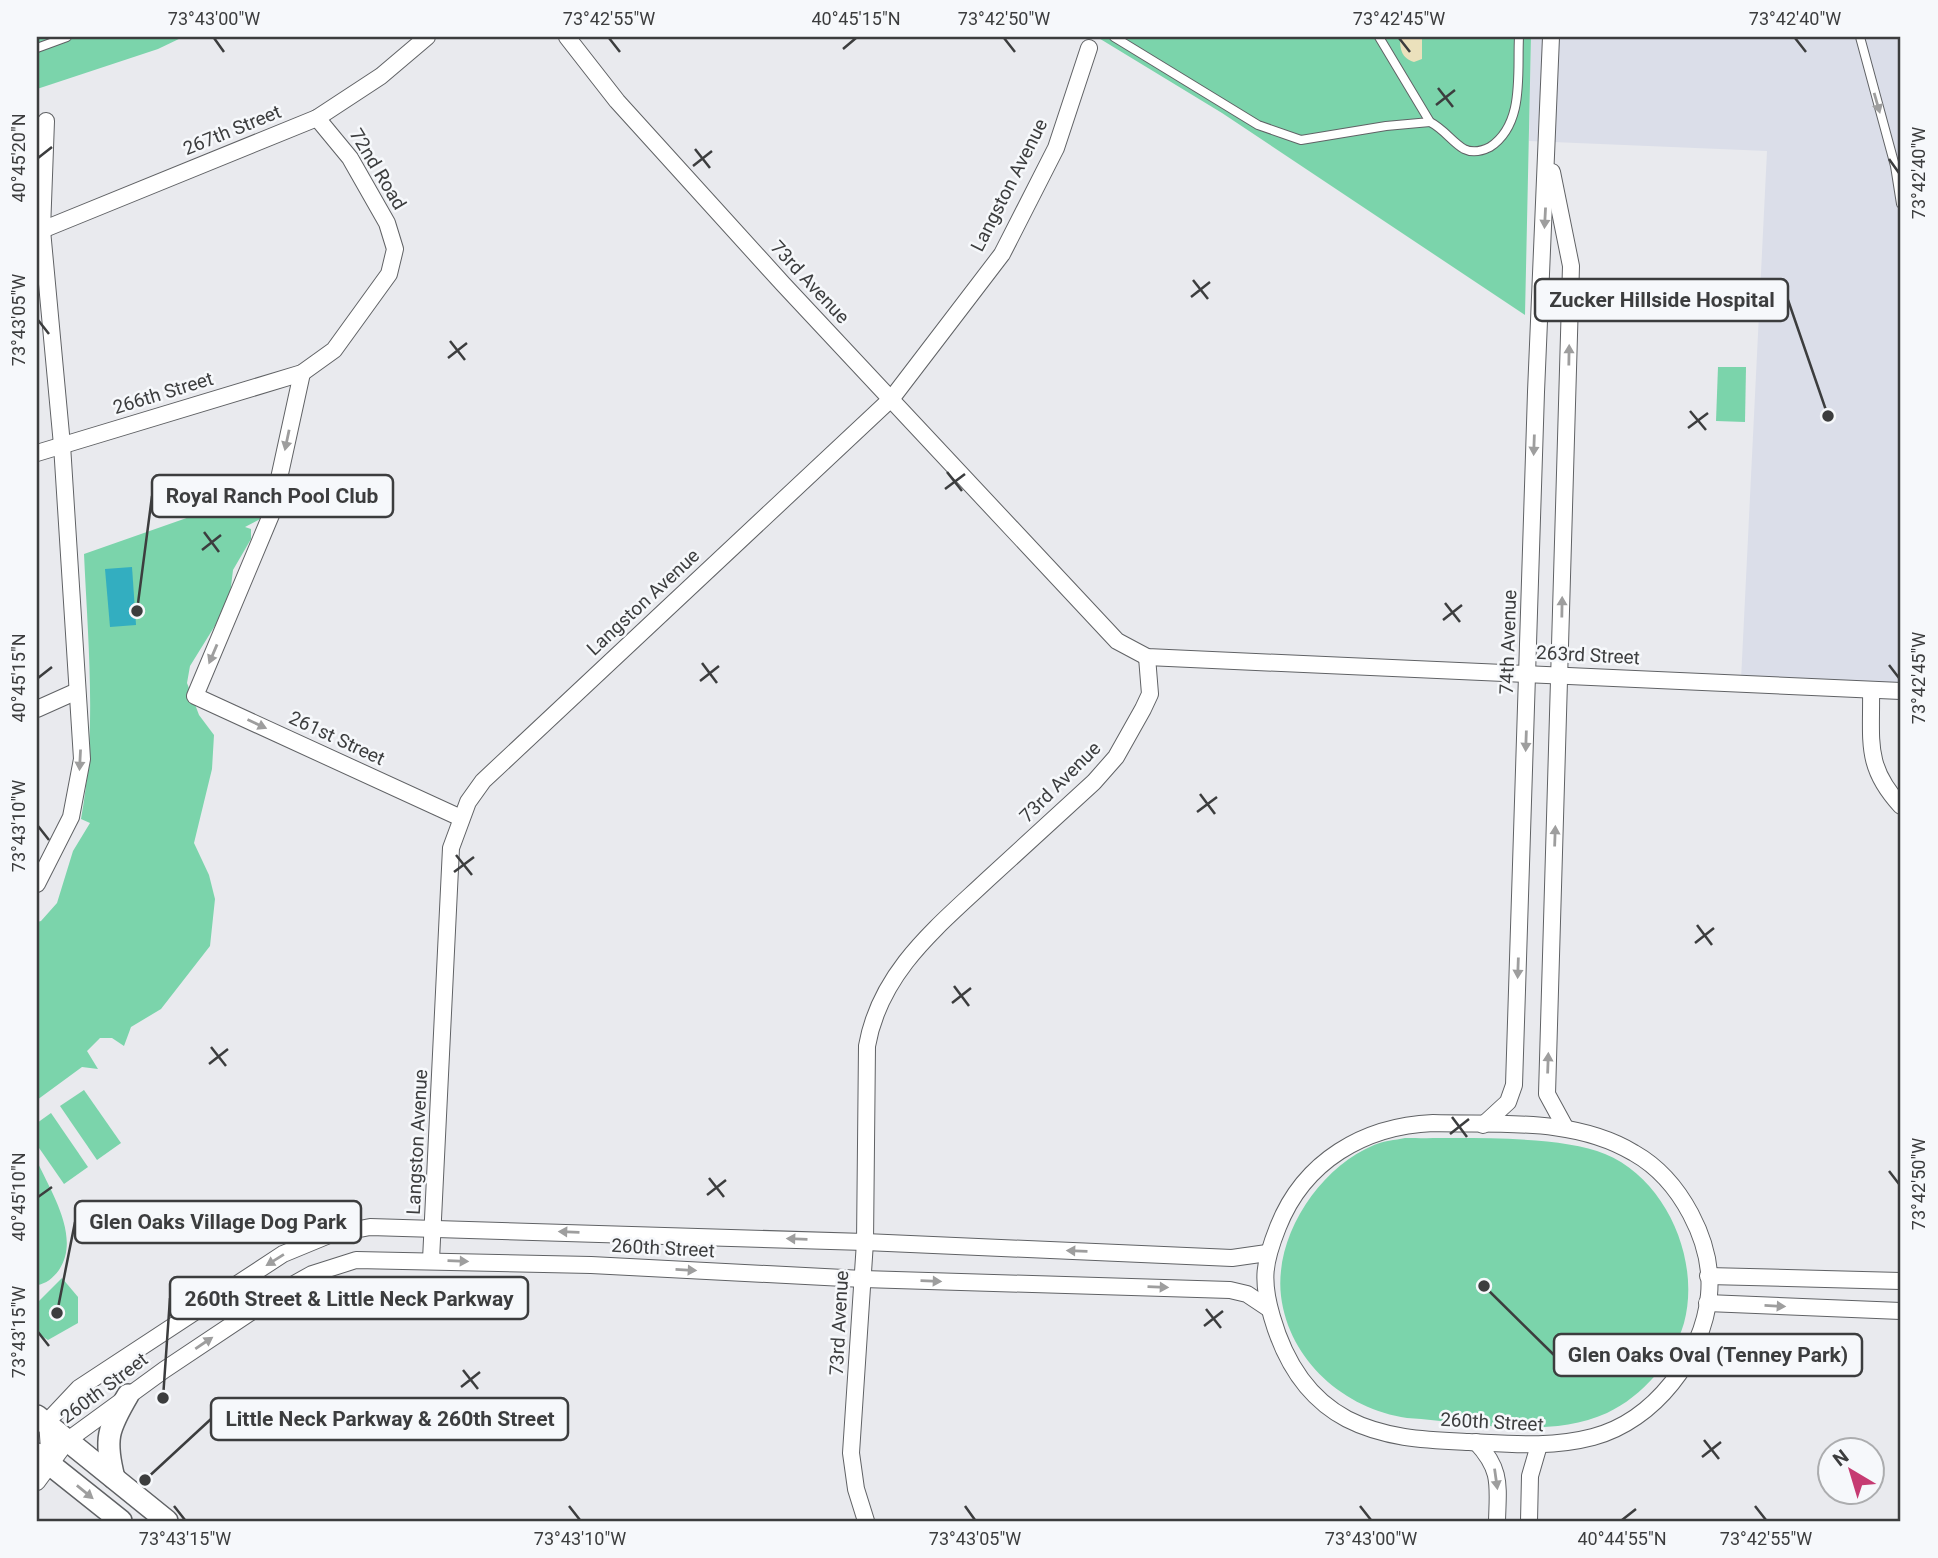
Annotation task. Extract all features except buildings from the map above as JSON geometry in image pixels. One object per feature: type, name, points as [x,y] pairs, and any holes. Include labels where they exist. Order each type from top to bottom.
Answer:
[{"type":"main road","points":[[114,1478],[107,1450],[108,1429],[128,1395]]},
{"type":"main road","points":[[42,1419],[167,1521]]},
{"type":"main road","points":[[43,1459],[121,1521]]},
{"type":"street","name":"267th Street","points":[[39,231],[317,118],[382,76],[427,37]]},
{"type":"street","name":"73rd Avenue","points":[[567,37],[617,101],[783,285],[892,398],[1117,641],[1147,657],[1150,694],[1116,757],[1094,782],[919,944],[883,997],[867,1046],[865,1242],[851,1453],[856,1489],[866,1521]]},
{"type":"street","name":"74th Avenue","points":[[1483,1125],[1508,1102],[1514,1086],[1536,392],[1551,37]]},
{"type":"street","name":"Langston Avenue","points":[[431,1260],[451,848],[461,818],[483,781],[892,398],[1002,254],[1056,148],[1089,48]]},
{"type":"street","name":"72nd Road","points":[[302,373],[334,349],[389,274],[395,249],[387,223],[350,158],[317,118]]},
{"type":"street","points":[[37,884],[71,817],[82,760],[75,692],[62,445],[39,231],[46,121]]},
{"type":"street","name":"74th Avenue","points":[[1548,149],[1571,266],[1547,1094],[1564,1127]]},
{"type":"street","name":"266th Street","points":[[37,453],[302,373]]},
{"type":"street","name":"261st Street","points":[[302,373],[271,515],[195,696],[461,818]]},
{"type":"street","name":"263rd Street","points":[[1147,657],[1901,691]]},
{"type":"street","points":[[1871,690],[1872,757],[1884,788],[1901,806]]},
{"type":"street","points":[[37,709],[75,692]]},
{"type":"street","name":"260th Street","points":[[1411,1124],[1564,1127],[1609,1139],[1637,1154],[1671,1185],[1693,1219],[1706,1258],[1707,1303],[1695,1346],[1676,1378],[1638,1415],[1595,1437],[1555,1446],[1396,1436],[1347,1419],[1324,1403],[1301,1380],[1286,1357],[1268,1308],[1264,1275],[1267,1253],[1296,1192],[1317,1167],[1337,1151],[1379,1131],[1411,1124]]},
{"type":"street","name":"260th Street","points":[[43,1459],[42,1419],[79,1388],[283,1254],[329,1235],[370,1227],[865,1242],[1232,1258],[1267,1253]]},
{"type":"street","name":"260th Street","points":[[43,1459],[128,1395],[287,1288],[312,1275],[356,1260],[431,1260],[863,1279],[1230,1290],[1247,1294],[1268,1308]]},
{"type":"street","points":[[1707,1276],[1901,1280]]},
{"type":"street","points":[[1707,1303],[1901,1311]]},
{"type":"street","points":[[1476,1442],[1490,1457],[1498,1475],[1497,1521]]},
{"type":"street","points":[[1529,1521],[1530,1476],[1539,1445]]},
{"type":"street","points":[[37,1482],[43,1459]]},
{"type":"lane","points":[[37,48],[68,37]]},
{"type":"lane","points":[[1114,37],[1258,125],[1301,140],[1386,126],[1430,122],[1444,129],[1465,149],[1480,152],[1492,146],[1515,116],[1518,37]]},
{"type":"lane","points":[[1379,37],[1430,122]]},
{"type":"lane","points":[[1860,37],[1895,166],[1901,204]]},
{"type":"shaded area","points":[[1531,37],[1901,37],[1901,688],[1741,680],[1767,151],[1529,141]]},
{"type":"green space","points":[[37,37],[183,37],[158,49],[37,89]]},
{"type":"green space","points":[[1097,37],[1531,37],[1525,315],[1222,113]]},
{"type":"green space","points":[[1718,367],[1746,367],[1745,422],[1716,421]]},
{"type":"green space","points":[[275,487],[270,514],[245,527],[251,529],[251,539],[233,570],[229,603],[190,666],[187,683],[199,715],[214,735],[212,769],[194,843],[209,875],[215,899],[210,946],[161,1009],[131,1027],[124,1046],[112,1038],[100,1038],[87,1051],[98,1069],[82,1067],[37,1100],[37,922],[57,903],[73,851],[90,823],[81,819],[90,721],[84,554]]},
{"type":"green space","points":[[84,1090],[121,1143],[97,1160],[60,1106]]},
{"type":"green space","points":[[51,1113],[88,1167],[64,1184],[37,1145],[37,1123]]},
{"type":"green space","points":[[1405,1138],[1508,1139],[1562,1143],[1605,1154],[1627,1166],[1645,1182],[1674,1224],[1683,1248],[1687,1274],[1688,1299],[1684,1323],[1672,1351],[1655,1376],[1633,1397],[1607,1413],[1584,1421],[1534,1428],[1407,1418],[1384,1413],[1342,1393],[1324,1378],[1308,1361],[1286,1320],[1281,1296],[1285,1250],[1304,1207],[1335,1170],[1374,1145]]},
{"type":"green space","points":[[37,1161],[62,1215],[67,1243],[59,1270],[49,1280],[37,1285]]},
{"type":"green space","points":[[62,1278],[78,1297],[78,1323],[48,1340],[37,1333],[37,1303]]},
{"type":"sand","points":[[1400,37],[1422,37],[1422,59],[1414,62],[1406,58],[1401,49]]},
{"type":"water","points":[[132,567],[136,625],[110,627],[105,569]]},
{"type":"place","name":"Zucker Hillside Hospital","points":[[1828,416]]},
{"type":"place","name":"Royal Ranch Pool Club","points":[[137,611]]},
{"type":"place","name":"Glen Oaks Oval (Tenney Park)","points":[[1484,1286]]},
{"type":"place","name":"Glen Oaks Village Dog Park","points":[[57,1313]]},
{"type":"place","name":"260th Street & Little Neck Parkway","points":[[163,1398]]},
{"type":"place","name":"Little Neck Parkway & 260th Street","points":[[145,1480]]}]
